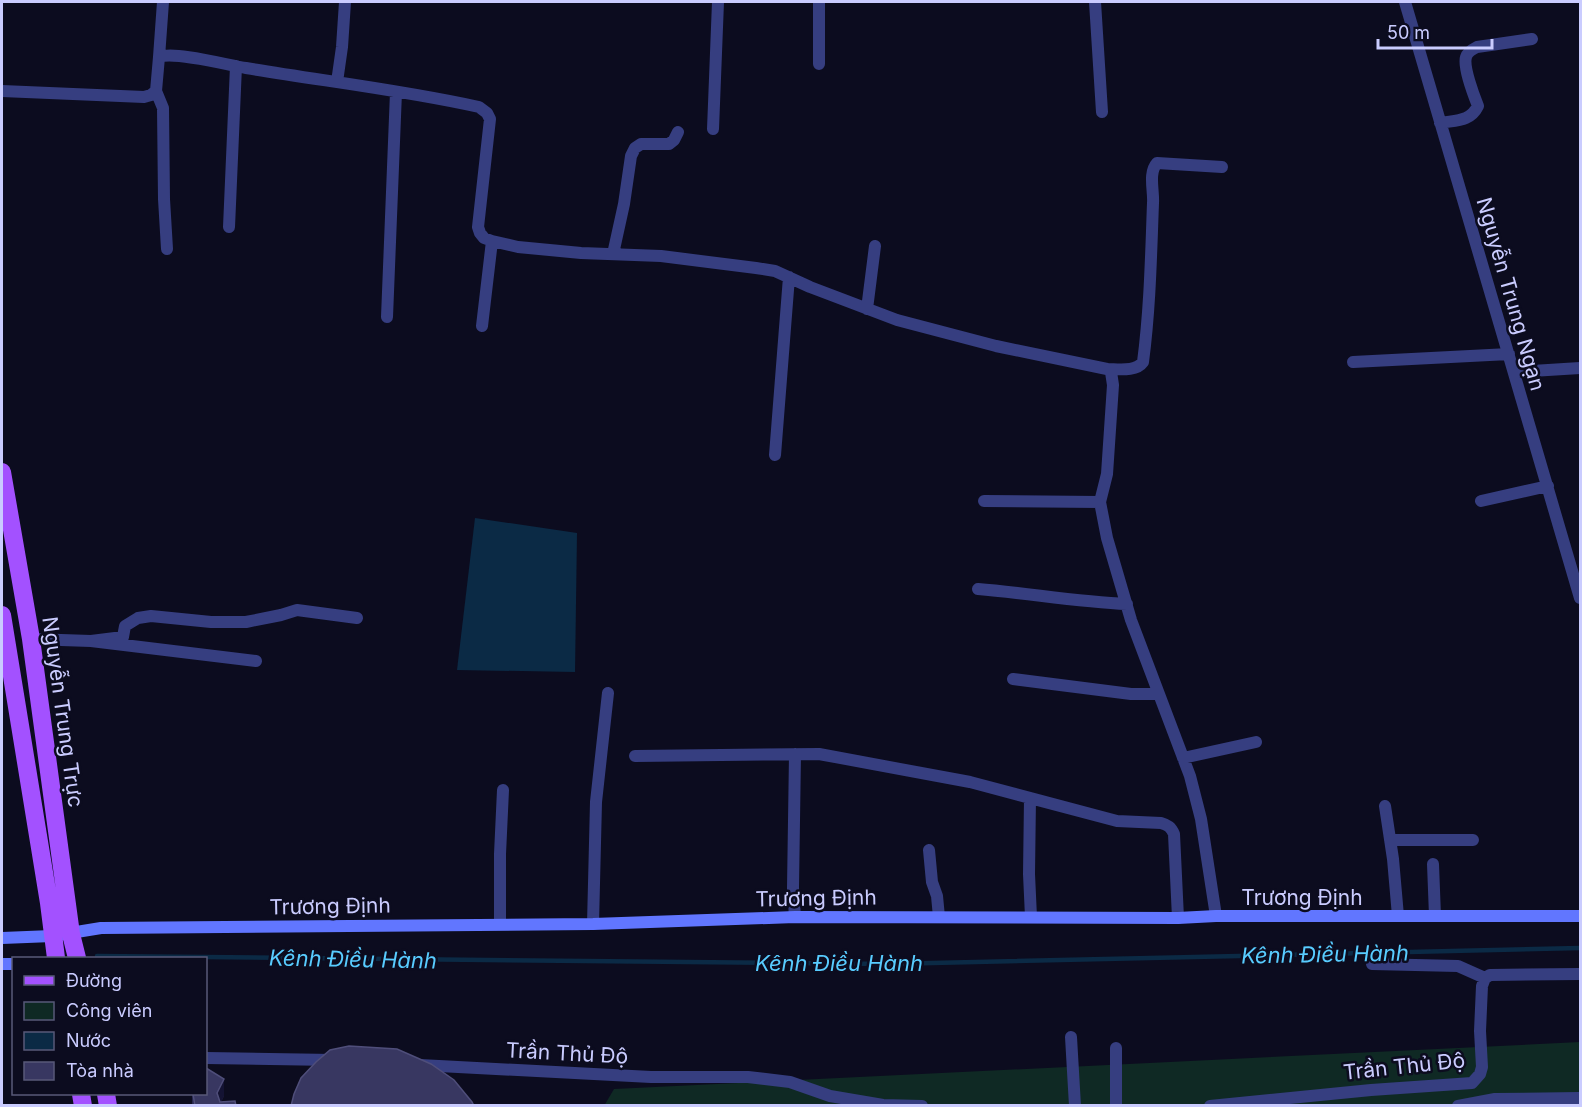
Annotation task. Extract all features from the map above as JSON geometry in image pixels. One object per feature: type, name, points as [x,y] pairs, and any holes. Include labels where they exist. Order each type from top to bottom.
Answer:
[{"type":"main road","name":"Nguyễn Trung Trực","points":[[2,472],[30,639],[71,934],[77,957]]},
{"type":"main road","name":"Nguyễn Trung Trực","points":[[2,615],[56,957]]},
{"type":"street","points":[[163,2],[156,91],[163,108],[166,249]]},
{"type":"street","points":[[337,82],[345,2]]},
{"type":"street","points":[[713,129],[718,2]]},
{"type":"street","points":[[819,2],[819,64]]},
{"type":"street","points":[[1095,2],[1102,112]]},
{"type":"street","name":"Nguyễn Trung Ngạn","points":[[1405,2],[1581,598]]},
{"type":"street","points":[[1440,123],[1469,118],[1478,106],[1467,73],[1466,57],[1471,50],[1477,47],[1532,39]]},
{"type":"street","points":[[159,57],[178,56],[479,106],[488,113],[490,119],[478,226],[480,234],[492,241],[544,250],[661,256],[756,268],[775,272],[867,309],[936,332],[1107,369],[1134,368],[1143,362],[1151,269],[1154,198],[1152,170],[1154,165],[1156,163],[1222,167]]},
{"type":"street","points":[[229,227],[236,66]]},
{"type":"street","points":[[2,91],[144,97],[156,91]]},
{"type":"street","points":[[387,317],[396,92]]},
{"type":"street","points":[[613,254],[631,156],[635,148],[641,144],[669,144],[678,132]]},
{"type":"street","points":[[482,326],[492,241]]},
{"type":"street","points":[[867,309],[875,246]]},
{"type":"street","points":[[775,455],[789,277]]},
{"type":"street","points":[[1353,362],[1509,354]]},
{"type":"street","points":[[1514,372],[1581,368]]},
{"type":"street","points":[[1107,369],[1111,372],[1113,386],[1107,474],[1100,502],[1107,538],[1127,604],[1190,776],[1201,819],[1216,916]]},
{"type":"street","points":[[1480,501],[1548,486]]},
{"type":"street","points":[[984,501],[1100,502]]},
{"type":"street","points":[[978,589],[1127,604]]},
{"type":"street","points":[[91,641],[123,637],[125,626],[138,618],[151,616],[211,622],[246,622],[297,610],[357,618]]},
{"type":"street","points":[[30,639],[91,641],[256,661]]},
{"type":"street","points":[[1012,679],[1131,694],[1159,694]]},
{"type":"street","points":[[593,924],[596,802],[608,693]]},
{"type":"street","points":[[1183,758],[1256,742]]},
{"type":"street","points":[[795,754],[793,888],[795,917]]},
{"type":"street","points":[[635,756],[819,754],[970,782],[1117,821],[1168,825],[1174,834],[1178,918]]},
{"type":"street","points":[[500,924],[503,790]]},
{"type":"street","points":[[1030,798],[1031,917]]},
{"type":"street","points":[[1385,806],[1398,916]]},
{"type":"street","points":[[1390,840],[1473,840]]},
{"type":"street","points":[[929,850],[939,917]]},
{"type":"street","points":[[1433,864],[1435,916]]},
{"type":"street","name":"Trương Định","points":[[2,938],[52,936],[101,928],[593,924],[795,917],[1581,916]]},
{"type":"street","points":[[1372,964],[1458,966],[1485,978],[1490,975],[1581,974]]},
{"type":"street","name":"Trần Thủ Độ","points":[[1210,1106],[1472,1083],[1480,1074],[1482,1067],[1480,1032],[1482,986],[1485,978]]},
{"type":"street","points":[[1071,1038],[1075,1106]]},
{"type":"street","points":[[1116,1048],[1116,1106]]},
{"type":"street","points":[[207,1058],[342,1061]]},
{"type":"street","name":"Trần Thủ Độ","points":[[413,1064],[651,1077],[748,1077],[790,1082],[830,1096],[883,1105],[922,1106]]},
{"type":"street","points":[[1458,1106],[1495,1099],[1581,1098]]},
{"type":"green space","points":[[1580,1042],[1580,1105],[604,1106],[614,1089]]},
{"type":"water","points":[[475,518],[577,533],[575,672],[457,670]]},
{"type":"building","points":[[349,1046],[397,1049],[431,1064],[454,1080],[474,1106],[291,1106],[301,1078],[316,1062],[330,1050]]},
{"type":"building","points":[[207,1069],[224,1079],[217,1093],[220,1102],[235,1101],[236,1106],[195,1106],[193,1095],[207,1095]]},
{"type":"waterway","name":"Kênh Điều Hành","points":[[207,957],[890,964],[1580,948]]},
{"type":"waterway","name":"Kênh Điều Hành","points":[[97,956],[196,957]]}]
